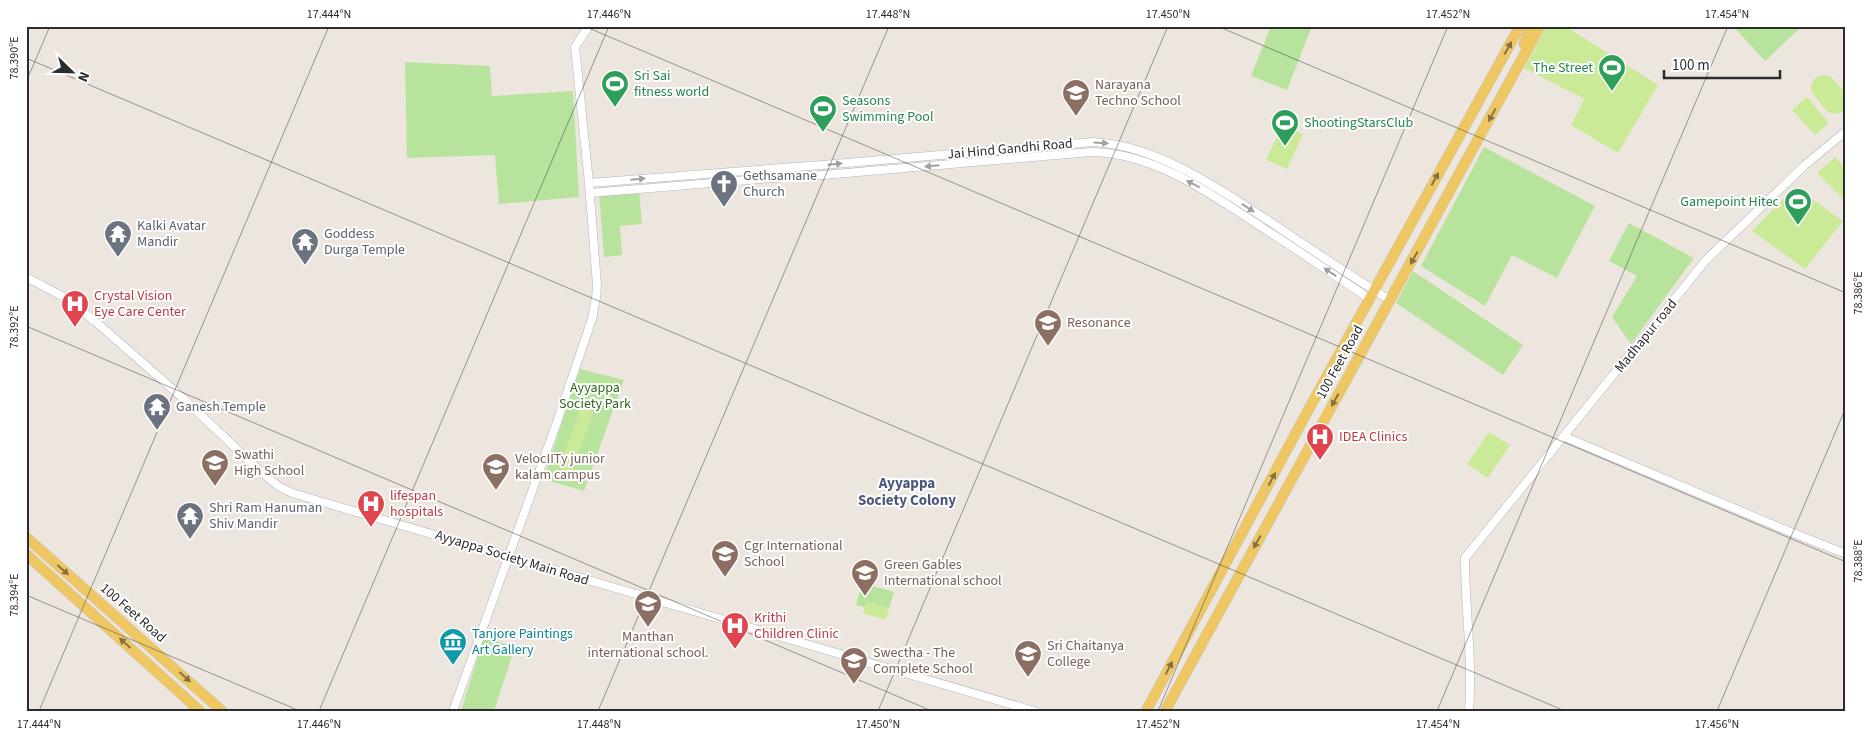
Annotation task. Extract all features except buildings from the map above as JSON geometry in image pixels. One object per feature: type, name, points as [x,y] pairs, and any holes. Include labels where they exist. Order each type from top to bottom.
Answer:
[{"type":"main road","name":"100 Feet Road","points":[[1146,711],[1314,398],[1520,26]]},
{"type":"main road","points":[[1506,88],[1532,26]]},
{"type":"main road","name":"100 Feet Road","points":[[1165,711],[1540,26]]},
{"type":"main road","points":[[1424,200],[1441,209]]},
{"type":"main road","name":"100 Feet Road","points":[[26,537],[222,711]]},
{"type":"main road","name":"100 Feet Road","points":[[26,554],[200,711]]},
{"type":"street","points":[[453,711],[557,422],[593,312],[597,285],[589,182],[575,47],[589,26]]},
{"type":"street","name":"Madhapur road","points":[[1469,711],[1471,686],[1465,602],[1465,558],[1706,260],[1805,166],[1846,131]]},
{"type":"street","name":"Jai Hind Gandhi Road","points":[[589,182],[822,166],[1094,142],[1113,144],[1149,155],[1203,180],[1372,295]]},
{"type":"street","name":"Jai Hind Gandhi Road","points":[[590,193],[1105,152],[1146,164],[1198,186],[1372,295],[1390,300]]},
{"type":"street","name":"Ayyappa Society Main Road","points":[[26,276],[64,297],[96,322],[278,486],[292,493],[1034,711]]},
{"type":"street","points":[[1564,437],[1846,554]]},
{"type":"green space","points":[[1271,26],[1312,26],[1287,90],[1251,76]]},
{"type":"green space","name":"The Street","points":[[1547,26],[1565,26],[1658,85],[1618,153],[1571,125],[1584,99],[1524,68]]},
{"type":"green space","points":[[1733,26],[1802,26],[1765,61]]},
{"type":"green space","points":[[405,62],[490,66],[492,96],[573,91],[579,197],[499,204],[495,155],[407,158]]},
{"type":"green space","points":[[1825,75],[1831,77],[1846,94],[1846,106],[1843,112],[1836,114],[1828,112],[1812,93],[1811,84],[1816,77]]},
{"type":"green space","points":[[1807,97],[1829,123],[1815,135],[1792,110]]},
{"type":"green space","name":"ShootingStarsClub","points":[[1283,124],[1303,134],[1287,169],[1266,160]]},
{"type":"green space","points":[[1484,147],[1595,206],[1557,278],[1512,255],[1485,306],[1421,266]]},
{"type":"green space","points":[[1835,157],[1846,169],[1846,196],[1843,199],[1817,173]]},
{"type":"green space","name":"Gamepoint Hitec","points":[[1795,187],[1843,221],[1805,269],[1752,231]]},
{"type":"green space","points":[[639,190],[642,224],[620,226],[622,255],[604,257],[599,193]]},
{"type":"green space","points":[[1629,223],[1694,258],[1631,344],[1612,317],[1637,276],[1609,261]]},
{"type":"green space","points":[[1413,271],[1523,345],[1503,375],[1396,303]]},
{"type":"green space","name":"Ayyappa Society Park","points":[[580,369],[624,380],[584,491],[543,479]]},
{"type":"green space","points":[[581,407],[593,412],[572,472],[559,467]]},
{"type":"green space","points":[[1489,432],[1510,445],[1488,478],[1467,464]]},
{"type":"green space","points":[[862,583],[894,592],[889,608],[867,602],[865,607],[856,605]]},
{"type":"green space","points":[[867,602],[889,608],[886,620],[863,613]]},
{"type":"green space","points":[[484,637],[515,647],[494,711],[461,711]]},
{"type":"place","name":"The Street","points":[[1612,92]]},
{"type":"place","name":"Sri Sai fitness world","points":[[615,108]]},
{"type":"place","name":"Narayana Techno School","points":[[1076,117]]},
{"type":"place","name":"Seasons Swimming Pool","points":[[823,133]]},
{"type":"place","name":"ShootingStarsClub","points":[[1285,147]]},
{"type":"place","name":"Gethsamane Church","points":[[724,208]]},
{"type":"place","name":"Gamepoint Hitec","points":[[1798,226]]},
{"type":"place","name":"Kalki Avatar Mandir","points":[[118,258]]},
{"type":"place","name":"Goddess Durga Temple","points":[[305,266]]},
{"type":"place","name":"Crystal Vision Eye Care Center","points":[[75,328]]},
{"type":"place","name":"Resonance","points":[[1048,347]]},
{"type":"place","name":"Ganesh Temple","points":[[157,431]]},
{"type":"place","name":"IDEA Clinics","points":[[1320,461]]},
{"type":"place","name":"Swathi High School","points":[[215,487]]},
{"type":"place","name":"VelocIITy junior kalam campus","points":[[496,491]]},
{"type":"place","name":"lifespan hospitals","points":[[371,528]]},
{"type":"place","name":"Shri Ram Hanuman Shiv Mandir","points":[[190,540]]},
{"type":"place","name":"Cgr International School","points":[[725,578]]},
{"type":"place","name":"Green Gables International school","points":[[865,597]]},
{"type":"place","name":"Manthan international school.","points":[[648,628]]},
{"type":"place","name":"Krithi Children Clinic","points":[[735,650]]},
{"type":"place","name":"Tanjore Paintings Art Gallery","points":[[453,666]]},
{"type":"place","name":"Sri Chaitanya College","points":[[1028,678]]},
{"type":"place","name":"Swectha - The Complete School","points":[[854,685]]},
{"type":"district","name":"Ayyappa Society Colony","points":[[907,492]]}]
